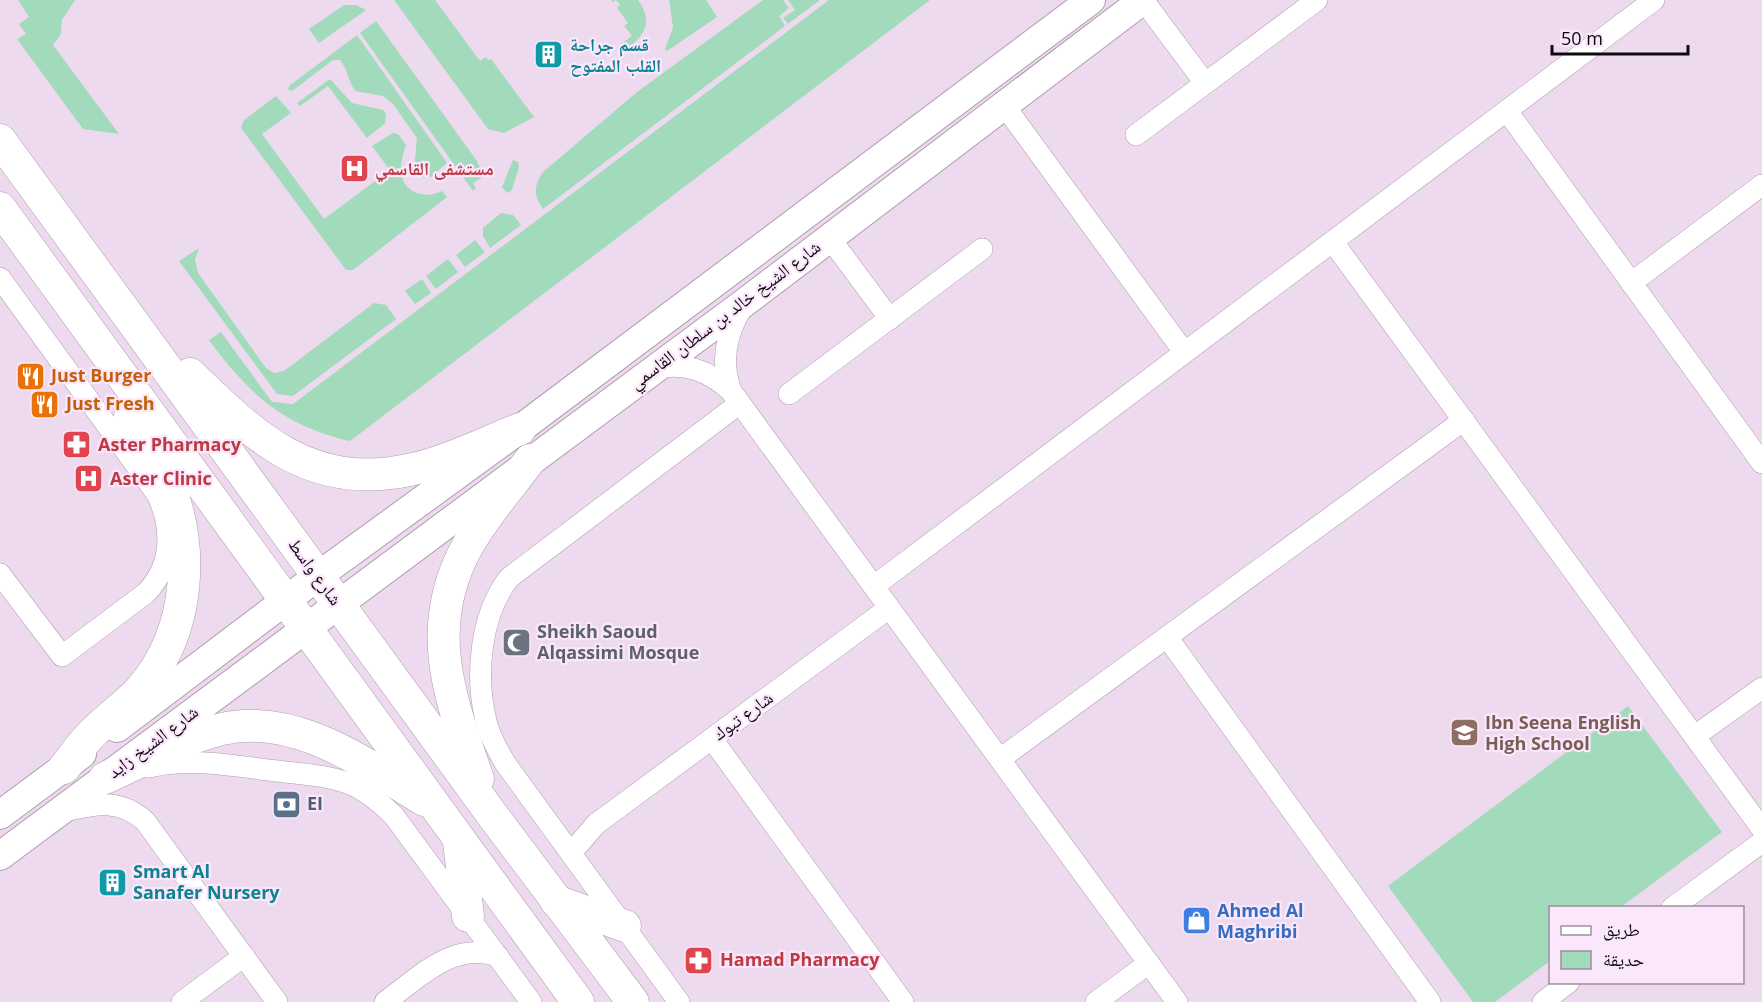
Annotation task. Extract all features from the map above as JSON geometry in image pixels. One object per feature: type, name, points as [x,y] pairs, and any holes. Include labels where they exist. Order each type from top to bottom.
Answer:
[{"type":"main road","name":"شارع الشيخ خالد بن سلطان القاسمي","points":[[287,600],[520,429],[1091,0]]},
{"type":"main road","name":"شارع الشيخ خالد بن سلطان القاسمي","points":[[306,628],[653,368],[748,300],[1143,0]]},
{"type":"main road","name":"شارع واسط","points":[[0,140],[556,902],[633,1002]]},
{"type":"main road","points":[[0,208],[110,356],[578,1002]]},
{"type":"main road","points":[[153,347],[178,363],[258,437],[297,459],[340,472],[363,474],[409,470],[520,429]]},
{"type":"main road","points":[[64,768],[96,729],[141,688],[154,672],[171,637],[181,601],[185,570],[185,553],[171,513],[163,471],[131,419],[110,356]]},
{"type":"main road","points":[[493,816],[451,699],[442,636],[448,597],[456,570],[484,521],[530,460]]},
{"type":"main road","name":"شارع الشيخ زايد","points":[[0,815],[287,600]]},
{"type":"main road","name":"شارع الشيخ زايد","points":[[0,856],[306,628]]},
{"type":"main road","points":[[105,778],[205,734],[245,726],[265,727],[305,736],[344,752],[436,807]]},
{"type":"main road","points":[[458,838],[468,916]]},
{"type":"main road","points":[[556,902],[625,926]]},
{"type":"street","points":[[1143,0],[1205,83]]},
{"type":"street","points":[[1136,135],[1317,0]]},
{"type":"street","points":[[874,586],[1654,0]]},
{"type":"street","points":[[1004,105],[1184,352]]},
{"type":"street","points":[[1507,111],[1760,457]]},
{"type":"street","points":[[1631,283],[1762,186]]},
{"type":"street","points":[[829,237],[890,319]]},
{"type":"street","points":[[1333,242],[1762,829]]},
{"type":"street","points":[[789,394],[982,249]]},
{"type":"street","points":[[0,278],[171,513],[167,553],[156,582],[146,593],[62,656],[0,574]]},
{"type":"street","points":[[748,300],[729,332],[725,350],[725,369],[736,397],[1177,1002]]},
{"type":"street","points":[[653,368],[670,365],[687,366],[703,371],[736,397]]},
{"type":"street","points":[[680,1002],[505,763],[486,723],[481,678],[485,635],[494,603],[505,583],[520,568],[736,397]]},
{"type":"street","points":[[1000,759],[1464,420]]},
{"type":"street","name":"شارع تبوك","points":[[572,852],[596,824],[890,608]]},
{"type":"street","points":[[1167,637],[1430,1002]]},
{"type":"street","points":[[1695,736],[1762,688]]},
{"type":"street","points":[[712,739],[903,1002]]},
{"type":"street","points":[[105,778],[184,761],[316,775],[351,784],[381,803],[394,816],[531,1002]]},
{"type":"street","points":[[59,812],[112,804],[136,813],[145,821],[277,1002]]},
{"type":"street","points":[[550,823],[580,827],[596,824]]},
{"type":"street","points":[[1675,906],[1762,842]]},
{"type":"street","points":[[448,957],[460,938],[468,916]]},
{"type":"street","points":[[385,1002],[448,957],[473,951],[498,956]]},
{"type":"street","points":[[182,1002],[244,956]]},
{"type":"street","points":[[1096,1002],[1149,963]]},
{"type":"street","points":[[1542,1002],[1566,984]]},
{"type":"green space","points":[[18,0],[75,0],[62,20],[61,34],[53,45],[119,134],[83,129],[17,39],[26,34],[19,24],[29,17]]},
{"type":"green space","points":[[394,0],[435,0],[480,61],[486,57],[488,60],[491,59],[534,117],[504,133],[488,129]]},
{"type":"green space","points":[[616,0],[638,0],[646,15],[642,34],[625,50],[621,44],[632,36],[624,26],[628,23],[617,8],[620,5]]},
{"type":"green space","points":[[669,0],[706,0],[717,17],[667,51],[665,49],[673,27]]},
{"type":"green space","points":[[763,0],[783,0],[789,8],[779,16],[785,26],[543,209],[536,190],[543,172],[637,92]]},
{"type":"green space","points":[[788,0],[820,0],[788,24],[783,18],[795,10]]},
{"type":"green space","points":[[829,0],[930,0],[350,441],[305,426],[269,405],[238,376],[209,340],[221,332],[272,402],[293,404]]},
{"type":"green space","points":[[344,5],[356,5],[366,10],[319,43],[309,29]]},
{"type":"green space","points":[[376,21],[477,161],[484,176],[473,183],[476,188],[473,191],[360,33]]},
{"type":"green space","points":[[357,35],[447,163],[431,177],[421,177],[414,170],[417,138],[393,104],[383,96],[355,91],[340,60],[333,60],[292,91],[288,90],[289,86]]},
{"type":"green space","points":[[330,79],[352,103],[383,110],[386,114],[385,123],[367,138],[328,86],[300,106],[297,103]]},
{"type":"green space","points":[[276,96],[291,113],[262,134],[324,219],[390,170],[372,146],[393,133],[398,134],[406,145],[401,174],[407,186],[417,193],[429,195],[442,191],[447,197],[353,270],[346,270],[241,128],[244,120]]},
{"type":"green space","points":[[513,160],[518,162],[519,167],[512,190],[507,193],[502,187]]},
{"type":"green space","points":[[501,213],[513,215],[521,225],[490,248],[483,236],[483,228]]},
{"type":"green space","points":[[475,240],[485,252],[465,267],[456,255]]},
{"type":"green space","points":[[199,248],[195,260],[198,273],[266,368],[274,373],[284,371],[374,303],[386,305],[396,319],[293,396],[277,394],[179,261]]},
{"type":"green space","points":[[448,259],[458,272],[436,289],[426,276]]},
{"type":"green space","points":[[422,279],[431,293],[415,304],[405,291]]},
{"type":"green space","points":[[1628,706],[1722,832],[1622,906],[1549,906],[1549,962],[1495,1002],[1473,1002],[1388,886]]},
{"type":"place","name":"قسم جراحة القلب المفتوح","points":[[549,55]]},
{"type":"place","name":"مستشفى القاسمي","points":[[354,169]]},
{"type":"place","name":"Just Burger","points":[[30,376]]},
{"type":"place","name":"Just Fresh","points":[[45,404]]},
{"type":"place","name":"Aster Pharmacy","points":[[77,445]]},
{"type":"place","name":"Aster Clinic","points":[[89,479]]},
{"type":"place","name":"Sheikh Saoud Alqassimi Mosque","points":[[516,642]]},
{"type":"place","name":"Ibn Seena English High School","points":[[1464,733]]},
{"type":"place","name":"EI","points":[[286,804]]},
{"type":"place","name":"Smart Al Sanafer Nursery","points":[[112,882]]},
{"type":"place","name":"Ahmed Al Maghribi","points":[[1196,921]]},
{"type":"place","name":"Hamad Pharmacy","points":[[699,960]]}]
